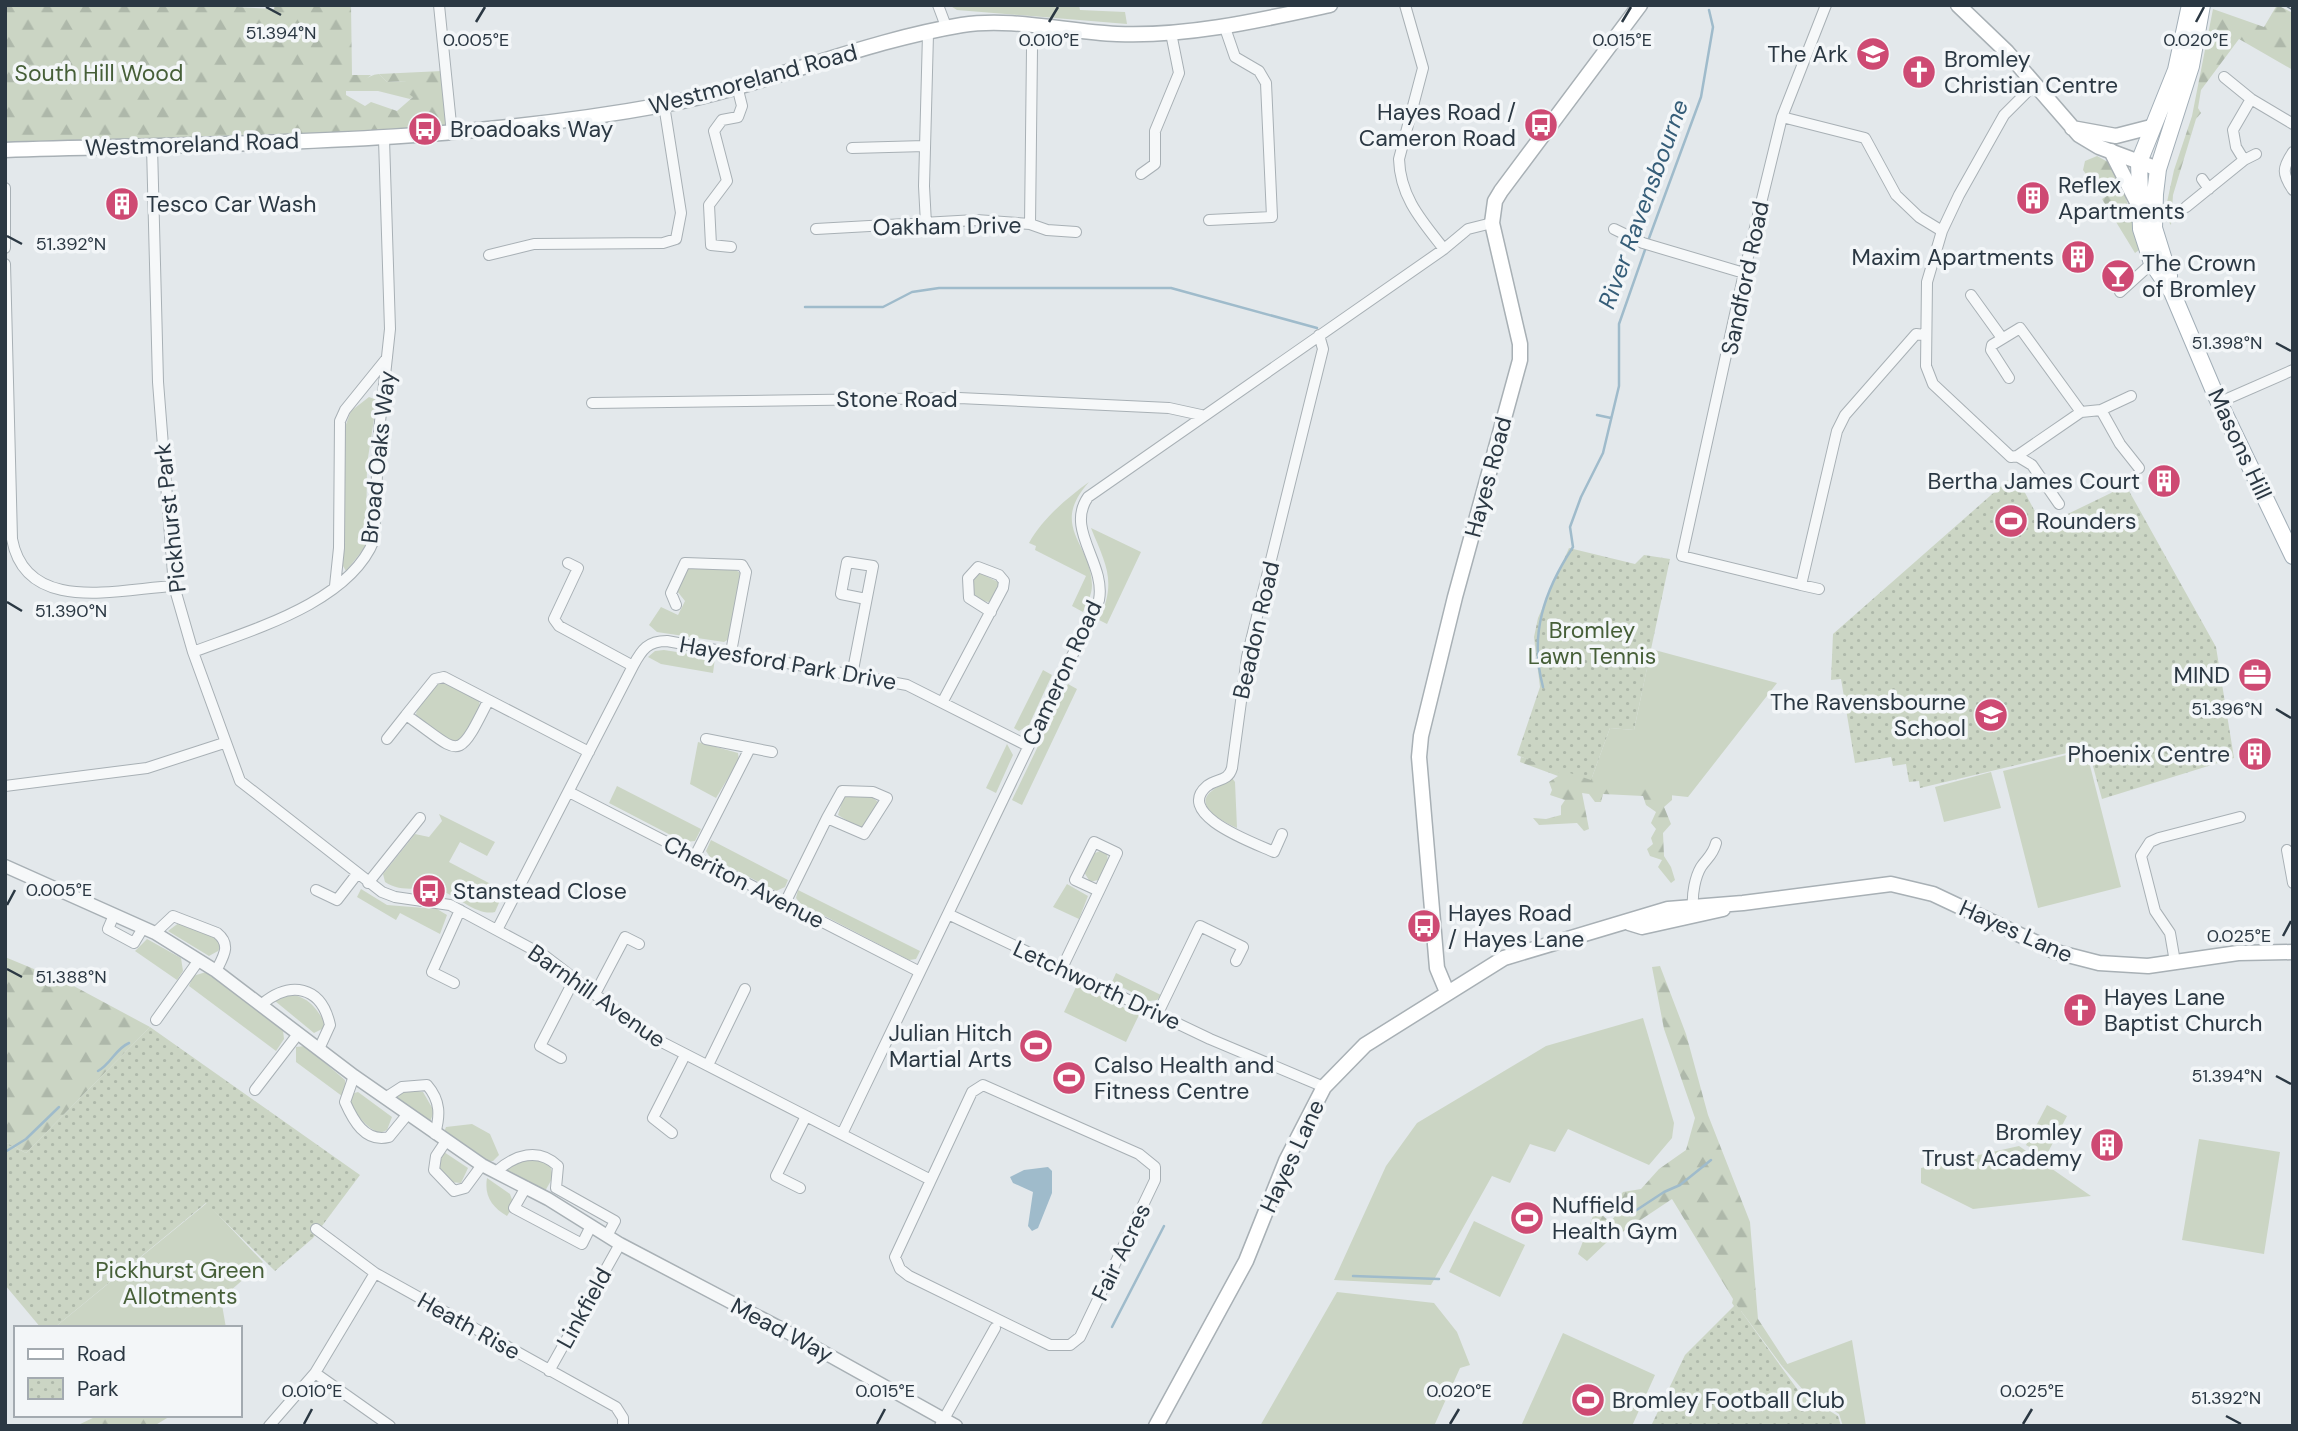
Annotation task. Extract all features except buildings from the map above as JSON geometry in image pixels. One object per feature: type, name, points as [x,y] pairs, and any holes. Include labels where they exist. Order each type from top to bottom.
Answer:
[{"type":"main road","name":"Westmoreland Road","points":[[5,150],[384,139],[452,134],[664,105],[947,29],[977,24],[1117,34],[1171,33],[1224,25],[1294,9],[1330,5]]},
{"type":"main road","name":"Hayes Road","points":[[1447,992],[1437,968],[1419,757],[1421,736],[1455,597],[1520,360],[1520,344],[1492,223],[1495,201],[1640,5]]},
{"type":"main road","points":[[1958,5],[2035,84],[2071,128],[2087,141],[2158,169]]},
{"type":"main road","name":"Masons Hill","points":[[2172,292],[2152,262],[2144,239],[2138,204],[2139,162],[2172,79],[2190,5]]},
{"type":"main road","name":"Masons Hill","points":[[2202,5],[2191,66],[2158,169],[2154,228],[2172,292],[2220,402],[2293,556]]},
{"type":"main road","points":[[2071,128],[2121,136],[2151,127]]},
{"type":"main road","points":[[2111,151],[2138,204]]},
{"type":"main road","name":"Hayes Lane","points":[[1156,1426],[1246,1261],[1286,1161],[1324,1087],[1365,1045],[1504,958],[1629,923],[1639,915],[1867,885],[1898,885],[1946,899],[2056,953],[2075,958],[2131,966],[2238,953],[2293,952]]},
{"type":"main road","name":"Hayes Lane","points":[[1629,923],[1642,927],[1683,920],[1743,903]]},
{"type":"street","points":[[439,5],[452,134]]},
{"type":"street","points":[[939,5],[947,29]]},
{"type":"street","points":[[1405,5],[1423,68],[1399,159],[1399,173],[1410,205],[1444,249]]},
{"type":"street","name":"Sandford Road","points":[[1801,585],[1682,556],[1744,273],[1782,117],[1826,5]]},
{"type":"street","points":[[1209,220],[1272,217],[1266,83],[1259,71],[1235,57],[1224,25]]},
{"type":"street","points":[[1141,174],[1155,164],[1155,131],[1179,73],[1171,33]]},
{"type":"street","points":[[926,224],[928,34]]},
{"type":"street","points":[[1030,224],[1032,48]]},
{"type":"street","points":[[2224,77],[2251,99],[2293,124]]},
{"type":"street","points":[[2035,84],[2004,115],[1942,231],[1927,282],[1926,366],[1933,384],[2005,452],[2032,465],[2059,504]]},
{"type":"street","points":[[732,247],[711,244],[709,205],[727,181],[714,131],[722,120],[738,117],[742,106],[737,86]]},
{"type":"street","points":[[2244,160],[2236,147],[2233,130],[2251,99]]},
{"type":"street","points":[[489,255],[534,244],[672,242],[679,234],[681,213],[664,105]]},
{"type":"street","points":[[1782,117],[1865,138],[1896,195],[1919,217],[1942,231]]},
{"type":"street","name":"Broad Oaks Way","points":[[193,652],[287,616],[335,586],[362,562],[374,540],[379,431],[388,355],[384,139]]},
{"type":"street","name":"Pickhurst Park","points":[[152,146],[158,382],[174,586],[224,743]]},
{"type":"street","points":[[852,148],[925,146]]},
{"type":"street","points":[[2293,152],[2283,175],[2293,190]]},
{"type":"street","points":[[2186,207],[2244,160],[2256,154]]},
{"type":"street","points":[[2202,179],[2209,189]]},
{"type":"street","points":[[5,188],[5,248]]},
{"type":"street","name":"Oakham Drive","points":[[816,229],[976,220],[1030,224],[1048,230],[1076,232]]},
{"type":"street","name":"Cameron Road","points":[[842,1134],[1099,600],[1100,575],[1080,522],[1084,503],[1092,493],[1201,415],[1444,249],[1468,229],[1492,223]]},
{"type":"street","points":[[1614,229],[1647,244],[1744,273]]},
{"type":"street","points":[[2120,292],[2152,262]]},
{"type":"street","points":[[5,264],[12,539],[19,562],[42,584],[64,593],[174,586]]},
{"type":"street","points":[[1971,295],[2002,338]]},
{"type":"street","points":[[2009,378],[1991,350],[2002,338],[2020,328],[2081,412]]},
{"type":"street","points":[[1819,589],[1801,585],[1838,430],[1845,415],[1916,334],[1925,335]]},
{"type":"street","name":"Beadon Road","points":[[1282,834],[1273,852],[1239,837],[1202,813],[1201,797],[1209,785],[1230,775],[1232,768],[1247,657],[1323,349],[1319,335]]},
{"type":"street","name":"Broad Oaks Way","points":[[335,586],[339,548],[340,421],[345,410],[388,355]]},
{"type":"street","points":[[2220,402],[2293,370]]},
{"type":"street","points":[[2017,456],[2081,412],[2101,410],[2131,396]]},
{"type":"street","name":"Stone Road","points":[[593,403],[958,398],[1169,408],[1201,415]]},
{"type":"street","points":[[2101,410],[2120,444],[2139,468]]},
{"type":"street","points":[[676,605],[671,593],[685,562],[742,565],[746,572],[731,652]]},
{"type":"street","points":[[568,563],[578,568],[554,619],[559,626],[633,666]]},
{"type":"street","points":[[943,701],[990,612],[1004,581],[993,571],[978,566],[968,578],[969,598],[990,612]]},
{"type":"street","points":[[852,675],[866,599]]},
{"type":"street","name":"Hayesford Park Drive","points":[[497,930],[633,666],[643,648],[654,641],[731,652],[907,685],[1028,746]]},
{"type":"street","points":[[387,739],[439,677],[589,752]]},
{"type":"street","points":[[406,715],[451,747],[460,747],[467,743],[488,701]]},
{"type":"street","points":[[706,739],[772,752]]},
{"type":"street","points":[[5,786],[147,768],[224,743]]},
{"type":"street","name":"Barnhill Avenue","points":[[224,743],[234,770],[249,790],[368,883],[395,897],[439,902],[460,910],[545,956],[596,992],[648,1035],[929,1179]]},
{"type":"street","points":[[695,856],[750,748]]},
{"type":"street","points":[[827,818],[864,834],[892,787]]},
{"type":"street","points":[[785,902],[842,791],[873,792],[887,797]]},
{"type":"street","name":"Cheriton Avenue","points":[[569,792],[920,972]]},
{"type":"street","points":[[2175,962],[2171,933],[2155,911],[2141,856],[2150,842],[2160,838],[2240,817]]},
{"type":"street","points":[[368,883],[420,818]]},
{"type":"street","points":[[1062,968],[1099,891],[1117,853],[1094,842],[1075,880],[1099,891]]},
{"type":"street","points":[[1693,906],[1692,896],[1702,866],[1714,852],[1716,843]]},
{"type":"street","points":[[2287,850],[2293,883]]},
{"type":"street","name":"Mead Way","points":[[5,866],[149,931],[199,960],[407,1115],[482,1165],[548,1199],[620,1244],[780,1328],[942,1422],[956,1426]]},
{"type":"street","points":[[316,890],[341,902],[357,874]]},
{"type":"street","points":[[454,983],[432,972],[460,910]]},
{"type":"street","name":"Letchworth Drive","points":[[948,914],[1210,1040],[1324,1087]]},
{"type":"street","points":[[149,931],[173,916],[218,933],[226,948],[216,971]]},
{"type":"street","points":[[1158,1013],[1200,926],[1242,947],[1236,961]]},
{"type":"street","points":[[596,992],[625,937],[639,944]]},
{"type":"street","points":[[156,1020],[199,960]]},
{"type":"street","points":[[561,1058],[540,1046],[575,978]]},
{"type":"street","points":[[261,1004],[285,989],[307,992],[314,996],[330,1025],[319,1049]]},
{"type":"street","points":[[708,1065],[745,989]]},
{"type":"street","points":[[255,1090],[298,1034]]},
{"type":"street","points":[[672,1133],[653,1118],[685,1055]]},
{"type":"street","points":[[354,1076],[345,1102],[368,1135],[375,1138],[389,1137],[407,1115]]},
{"type":"street","points":[[385,1098],[402,1087],[427,1085],[434,1093],[440,1115],[440,1138],[434,1170],[448,1188],[454,1191],[465,1188],[482,1165]]},
{"type":"street","name":"Fair Acres","points":[[983,1085],[1146,1158],[1155,1167],[1155,1180],[1080,1337],[1070,1345],[1050,1345],[909,1276],[900,1269],[895,1252],[929,1179],[972,1092],[983,1085]]},
{"type":"street","points":[[800,1188],[776,1176],[806,1116]]},
{"type":"street","points":[[497,1171],[510,1159],[535,1154],[551,1159],[558,1166],[556,1188],[548,1199]]},
{"type":"street","points":[[526,1187],[514,1208],[582,1244],[592,1226]]},
{"type":"street","points":[[556,1188],[615,1221],[607,1236]]},
{"type":"street","name":"Heath Rise","points":[[316,1229],[375,1273],[616,1407],[623,1422]]},
{"type":"street","name":"Linkfield","points":[[548,1371],[620,1244]]},
{"type":"street","points":[[268,1426],[314,1373],[375,1273]]},
{"type":"street","points":[[942,1422],[995,1328]]},
{"type":"street","points":[[314,1373],[390,1426]]},
{"type":"green space","name":"South Hill Wood","points":[[5,5],[199,5],[274,9],[274,5],[351,5],[352,75],[371,75],[357,87],[346,91],[346,95],[365,106],[371,102],[397,111],[413,97],[406,92],[406,81],[387,82],[379,74],[442,71],[447,130],[5,143]]},
{"type":"green space","points":[[949,5],[1079,5],[1080,10],[1125,12],[1127,24],[957,10]]},
{"type":"green space","points":[[2277,5],[2293,13],[2293,70],[2239,39],[2201,90],[2198,108],[2201,113],[2196,119],[2173,195],[2171,225],[2164,216],[2174,170],[2192,116],[2213,9],[2264,27]]},
{"type":"green space","points":[[379,74],[387,82],[407,81],[413,97],[410,99],[378,91],[345,91],[370,76]]},
{"type":"green space","points":[[2097,156],[2108,162],[2119,182],[2107,189],[2094,185],[2083,170],[2085,161]]},
{"type":"green space","points":[[2123,186],[2139,250],[2135,253],[2102,199]]},
{"type":"green space","points":[[369,397],[377,400],[367,464],[366,546],[346,571],[343,566],[345,427],[351,411]]},
{"type":"green space","points":[[2015,474],[2040,521],[2047,524],[2111,493],[2124,482],[2216,647],[2234,758],[2102,799],[2088,748],[1920,788],[1919,781],[1909,782],[1906,764],[1893,766],[1891,757],[1855,763],[1841,679],[1831,680],[1833,634]]},
{"type":"green space","points":[[1089,482],[1072,511],[1072,523],[1090,570],[1092,585],[1083,612],[1072,606],[1086,576],[1035,550],[1036,546],[1029,543],[1056,510]]},
{"type":"green space","points":[[1091,528],[1141,552],[1107,624],[1099,620],[1107,594],[1107,573]]},
{"type":"green space","name":"Bromley Lawn Tennis","points":[[1569,548],[1635,564],[1644,555],[1670,559],[1634,730],[1610,728],[1591,780],[1564,771],[1563,774],[1517,755],[1540,687],[1534,637],[1538,618]]},
{"type":"green space","points":[[694,566],[736,570],[740,573],[729,639],[724,642],[657,632],[649,625],[661,607],[678,615],[685,601],[677,591],[685,571]]},
{"type":"green space","points":[[978,572],[998,582],[999,588],[989,602],[976,600],[974,596],[972,586]]},
{"type":"green space","points":[[1651,649],[1777,683],[1688,797],[1612,789],[1591,780],[1610,728],[1634,730]]},
{"type":"green space","points":[[655,651],[715,658],[713,673],[661,664],[648,657]]},
{"type":"green space","points":[[1043,670],[1052,675],[1029,725],[1019,731],[1014,728]]},
{"type":"green space","points":[[442,682],[479,701],[480,706],[465,739],[453,743],[416,715],[425,696]]},
{"type":"green space","points":[[1068,684],[1077,689],[1022,805],[1012,800]]},
{"type":"green space","points":[[698,742],[738,753],[739,760],[716,798],[690,784]]},
{"type":"green space","points":[[1007,744],[1013,755],[996,793],[986,788]]},
{"type":"green space","points":[[2086,750],[2121,887],[2038,908],[2003,771]]},
{"type":"green space","points":[[1521,757],[1620,788],[1636,790],[1659,784],[1672,793],[1672,800],[1664,807],[1671,824],[1663,833],[1664,856],[1675,880],[1671,883],[1658,867],[1662,860],[1650,856],[1647,849],[1653,844],[1651,838],[1656,829],[1651,823],[1656,812],[1646,805],[1643,796],[1603,794],[1601,802],[1595,802],[1589,794],[1582,793],[1589,829],[1584,831],[1577,823],[1539,825],[1533,818],[1546,819],[1561,815],[1561,806],[1565,800],[1550,795],[1552,790],[1549,782],[1558,776],[1520,762]]},
{"type":"green space","points":[[1991,772],[2001,808],[1944,822],[1935,787]]},
{"type":"green space","points":[[1232,778],[1235,782],[1237,828],[1212,813],[1206,802],[1207,796],[1213,790]]},
{"type":"green space","points":[[617,786],[701,829],[695,841],[684,842],[609,803]]},
{"type":"green space","points":[[844,795],[871,796],[878,802],[864,828],[859,828],[838,815]]},
{"type":"green space","points":[[439,814],[495,842],[487,856],[460,842],[449,862],[504,891],[495,912],[475,909],[437,890],[399,888],[385,882],[383,874],[415,834],[429,837],[442,821]]},
{"type":"green space","points":[[711,840],[788,880],[785,887],[776,891],[710,857],[706,851]]},
{"type":"green space","points":[[1102,850],[1107,853],[1108,862],[1098,880],[1090,882],[1084,872],[1093,854]]},
{"type":"green space","points":[[1067,884],[1088,896],[1079,919],[1053,907]]},
{"type":"green space","points":[[361,889],[387,905],[437,909],[447,915],[440,934],[400,913],[396,920],[357,897]]},
{"type":"green space","points":[[798,890],[920,951],[916,959],[909,960],[800,903],[796,898]]},
{"type":"green space","points":[[180,922],[218,938],[222,944],[218,951],[209,956],[168,931]]},
{"type":"green space","points":[[147,939],[181,958],[183,971],[177,980],[135,951]]},
{"type":"green space","points":[[5,957],[70,984],[150,1027],[26,1153],[5,1142]]},
{"type":"green space","points":[[1660,966],[1686,1034],[1708,1115],[1750,1222],[1758,1319],[1788,1365],[1782,1366],[1741,1311],[1738,1312],[1732,1303],[1733,1299],[1672,1199],[1606,1243],[1587,1261],[1578,1254],[1593,1216],[1602,1215],[1610,1222],[1616,1215],[1617,1200],[1623,1192],[1641,1189],[1659,1169],[1686,1150],[1695,1118],[1664,1029],[1652,967]]},
{"type":"green space","points":[[206,972],[283,1030],[284,1039],[276,1051],[189,986],[193,976]]},
{"type":"green space","points":[[1116,973],[1161,995],[1157,1000],[1149,1001],[1112,982]]},
{"type":"green space","points":[[1077,985],[1139,1015],[1126,1042],[1064,1012]]},
{"type":"green space","points":[[283,994],[297,996],[309,1002],[325,1023],[324,1028],[314,1033],[275,1001]]},
{"type":"green space","points":[[1643,1018],[1674,1123],[1672,1138],[1649,1165],[1568,1129],[1555,1152],[1530,1144],[1510,1183],[1492,1176],[1431,1285],[1334,1280],[1386,1166],[1417,1123],[1546,1046]]},
{"type":"green space","points":[[150,1027],[360,1175],[313,1238],[275,1271],[206,1203],[56,1326],[39,1326],[5,1285],[5,1142],[26,1153]]},
{"type":"green space","points":[[305,1046],[345,1080],[346,1099],[296,1062],[296,1047]]},
{"type":"green space","points":[[358,1092],[392,1117],[387,1130],[380,1133],[375,1131],[358,1116],[348,1101],[351,1094]]},
{"type":"green space","points":[[401,1092],[423,1092],[434,1111],[429,1125],[396,1099]]},
{"type":"green space","points":[[2047,1105],[2067,1116],[2046,1156],[2026,1145]]},
{"type":"green space","points":[[472,1124],[490,1134],[499,1155],[493,1161],[487,1161],[444,1132],[446,1127]]},
{"type":"green space","points":[[2199,1139],[2280,1152],[2264,1254],[2182,1240]]},
{"type":"green space","points":[[2019,1146],[2091,1196],[1973,1209],[1921,1183],[1921,1168]]},
{"type":"green space","points":[[444,1152],[468,1168],[461,1183],[450,1182],[437,1167]]},
{"type":"green space","points":[[516,1160],[539,1160],[550,1165],[553,1177],[544,1193],[506,1172]]},
{"type":"green space","points":[[487,1178],[510,1194],[516,1211],[512,1208],[507,1216],[493,1205],[488,1196]]},
{"type":"green space","name":"Pickhurst Green Allotments","points":[[207,1203],[263,1262],[221,1299],[226,1326],[56,1326]]},
{"type":"green space","points":[[1474,1221],[1525,1245],[1500,1297],[1449,1272]]},
{"type":"green space","points":[[1337,1292],[1434,1303],[1457,1332],[1470,1365],[1460,1368],[1434,1426],[1260,1426]]},
{"type":"green space","points":[[1736,1304],[1800,1393],[1838,1416],[1841,1426],[1651,1426],[1685,1355]]},
{"type":"green space","name":"Bromley Football Club","points":[[1563,1333],[1655,1375],[1632,1426],[1521,1426]]},
{"type":"green space","points":[[1852,1340],[1866,1426],[1843,1426],[1839,1414],[1804,1391],[1782,1366]]},
{"type":"green space","points":[[95,1417],[169,1417],[154,1426],[76,1426]]},
{"type":"water","points":[[1048,1167],[1052,1171],[1052,1193],[1038,1228],[1032,1231],[1028,1226],[1033,1192],[1013,1183],[1010,1177],[1024,1170]]},
{"type":"waterway","name":"River Ravensbourne","points":[[1648,241],[1701,97],[1713,27],[1709,10]]},
{"type":"waterway","name":"River Ravensbourne","points":[[1543,687],[1538,649],[1542,614],[1554,580],[1573,547],[1570,527],[1581,497],[1603,453],[1619,386],[1619,324],[1646,247]]},
{"type":"waterway","points":[[805,307],[883,307],[912,292],[939,288],[1171,288],[1317,328]]},
{"type":"waterway","points":[[1597,415],[1611,418]]},
{"type":"waterway","points":[[98,1071],[129,1043]]},
{"type":"waterway","points":[[5,1152],[26,1139],[59,1107]]},
{"type":"waterway","points":[[1629,1215],[1680,1185],[1711,1160]]},
{"type":"waterway","points":[[1112,1327],[1164,1226]]},
{"type":"waterway","points":[[1353,1276],[1439,1279]]},
{"type":"railway","points":[[2288,5],[2293,8]]},
{"type":"place","name":"The Ark","points":[[1873,54]]},
{"type":"place","name":"Bromley Christian Centre","points":[[1919,72]]},
{"type":"place","name":"Hayes Road / Cameron Road","points":[[1541,125]]},
{"type":"place","name":"Broadoaks Way","points":[[425,129]]},
{"type":"place","name":"Reflex Apartments","points":[[2033,198]]},
{"type":"place","name":"Tesco Car Wash","points":[[122,204]]},
{"type":"place","name":"Maxim Apartments","points":[[2078,257]]},
{"type":"place","name":"The Crown of Bromley","points":[[2118,276]]},
{"type":"place","name":"Bertha James Court","points":[[2164,481]]},
{"type":"place","name":"Rounders","points":[[2011,521]]},
{"type":"place","name":"MIND","points":[[2255,675]]},
{"type":"place","name":"The Ravensbourne School","points":[[1991,715]]},
{"type":"place","name":"Phoenix Centre","points":[[2255,754]]},
{"type":"place","name":"Stanstead Close","points":[[429,891]]},
{"type":"place","name":"Hayes Road / Hayes Lane","points":[[1424,926]]},
{"type":"place","name":"Hayes Lane Baptist Church","points":[[2080,1010]]},
{"type":"place","name":"Julian Hitch Martial Arts","points":[[1036,1046]]},
{"type":"place","name":"Calso Health and Fitness Centre","points":[[1069,1078]]},
{"type":"place","name":"Bromley Trust Academy","points":[[2107,1145]]},
{"type":"place","name":"Nuffield Health Gym","points":[[1527,1218]]},
{"type":"place","name":"Bromley Football Club","points":[[1588,1400]]}]
